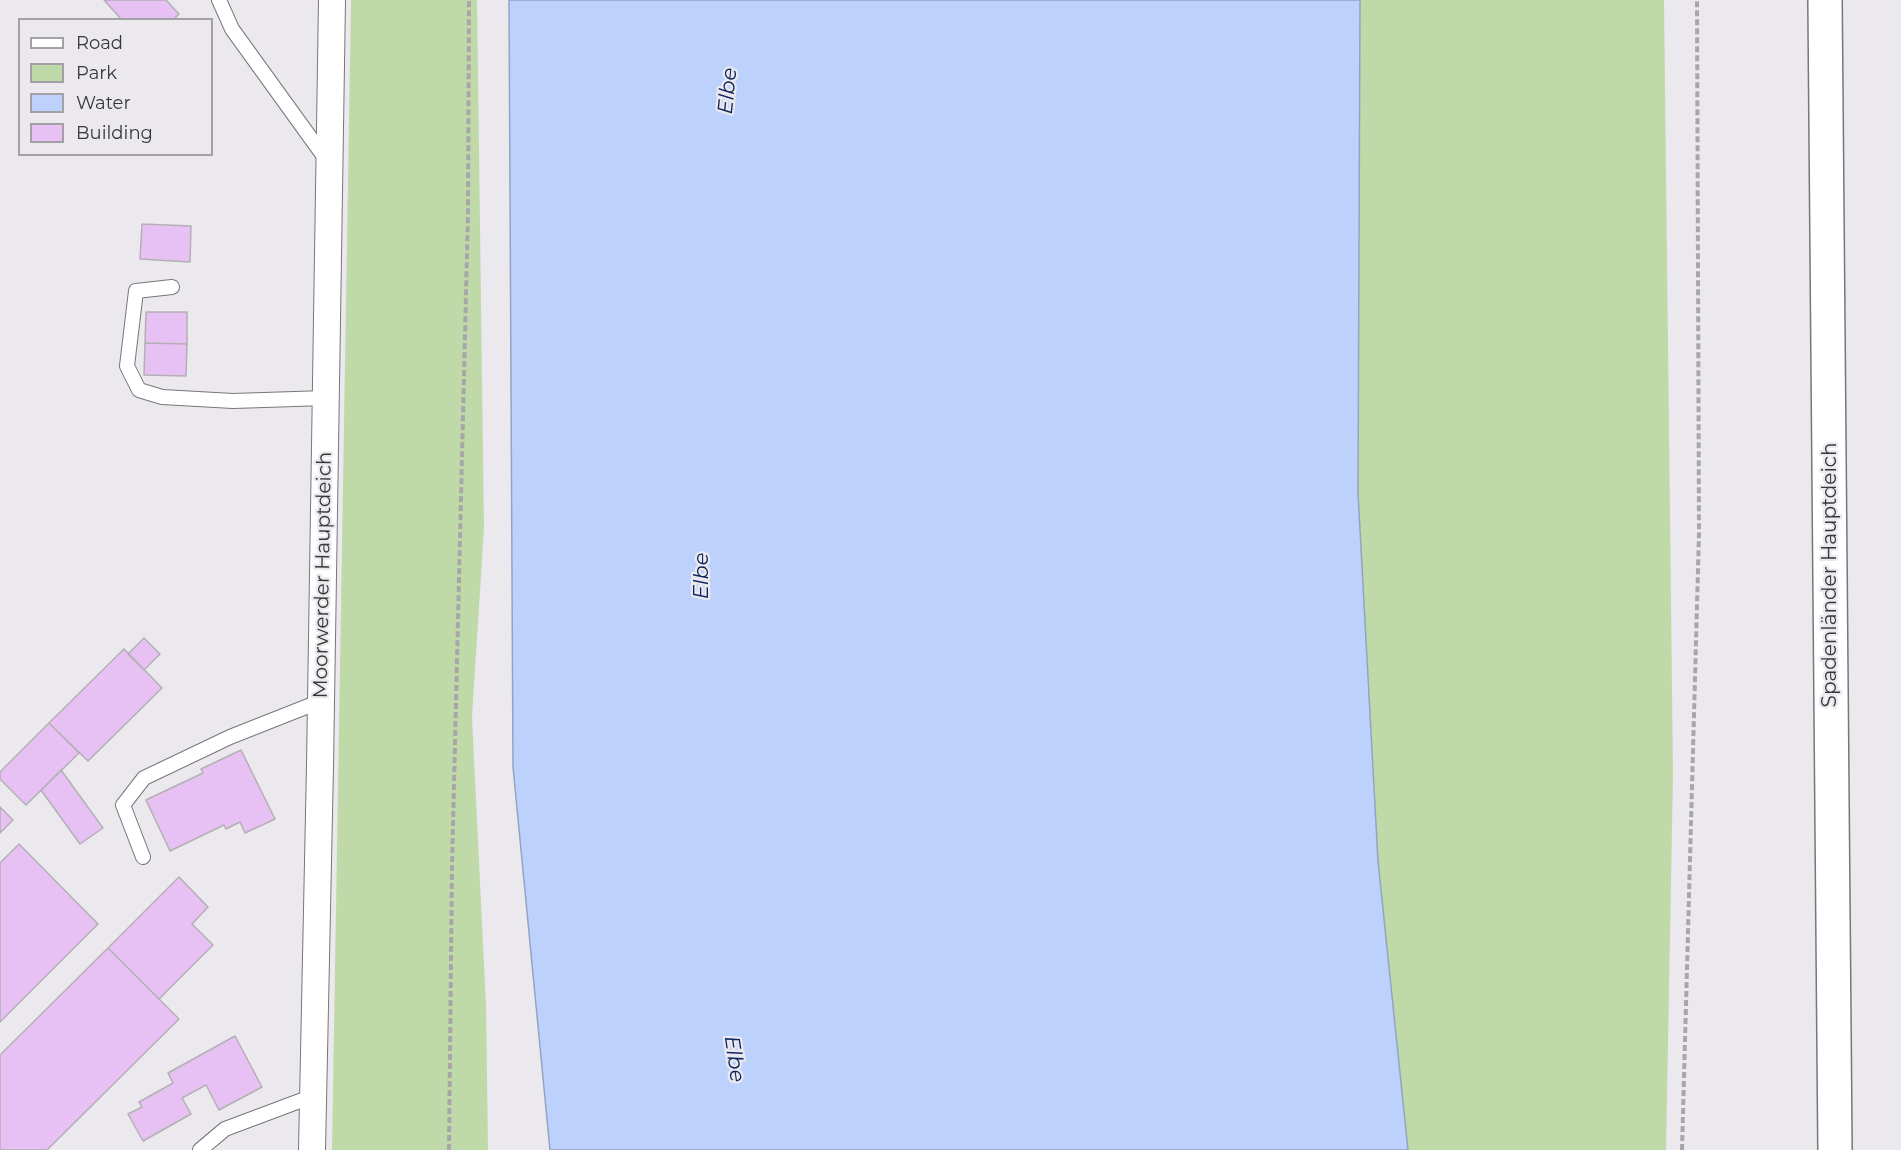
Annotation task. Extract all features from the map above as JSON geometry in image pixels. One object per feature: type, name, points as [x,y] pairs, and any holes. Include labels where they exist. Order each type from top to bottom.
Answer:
[{"type":"street","name":"Moorwerder Hauptdeich","points":[[312,1150],[332,0]]},
{"type":"street","name":"Spadenländer Hauptdeich","points":[[1825,0],[1835,1150]]},
{"type":"lane","points":[[219,0],[232,29],[330,165]]},
{"type":"lane","points":[[172,287],[136,291],[127,366],[139,390],[162,398],[233,401],[326,398]]},
{"type":"lane","points":[[143,857],[123,805],[144,778],[230,737],[321,701]]},
{"type":"lane","points":[[200,1150],[225,1129],[313,1096]]},
{"type":"path","points":[[449,1150],[452,866],[468,212],[469,0]]},
{"type":"path","points":[[1682,1150],[1699,533],[1697,0]]},
{"type":"green space","points":[[351,0],[477,0],[484,528],[472,717],[486,1006],[488,1150],[332,1150]]},
{"type":"green space","points":[[1360,0],[1664,0],[1673,775],[1666,1150],[1408,1150],[1378,861],[1358,493]]},
{"type":"water","name":"Elbe","points":[[509,0],[1360,0],[1358,493],[1378,861],[1408,1150],[550,1150],[513,767]]},
{"type":"building","points":[[104,0],[166,0],[179,14],[175,18],[120,18]]},
{"type":"building","points":[[142,224],[191,226],[190,262],[140,259]]},
{"type":"building","points":[[146,312],[187,312],[187,344],[145,343]]},
{"type":"building","points":[[145,343],[187,344],[186,376],[144,375]]},
{"type":"building","points":[[144,638],[160,654],[144,670],[128,654]]},
{"type":"building","points":[[124,649],[162,688],[88,761],[49,723]]},
{"type":"building","points":[[49,723],[79,753],[26,805],[0,779],[0,772]]},
{"type":"building","points":[[241,750],[275,819],[245,833],[240,822],[226,829],[224,825],[170,851],[146,800],[203,773],[201,769]]},
{"type":"building","points":[[61,770],[103,828],[80,844],[41,790]]},
{"type":"building","points":[[0,807],[13,820],[0,833]]},
{"type":"building","points":[[19,844],[98,924],[0,1022],[0,863]]},
{"type":"building","points":[[179,877],[208,907],[192,924],[213,945],[159,999],[108,948]]},
{"type":"building","points":[[108,948],[179,1019],[47,1150],[0,1150],[0,1055]]},
{"type":"building","points":[[235,1036],[262,1087],[219,1110],[206,1085],[182,1098],[191,1114],[143,1141],[128,1114],[142,1107],[139,1102],[173,1083],[168,1073]]}]
